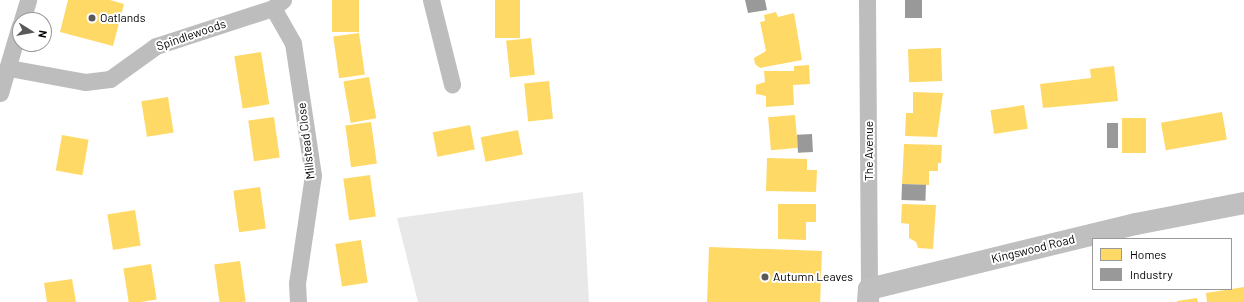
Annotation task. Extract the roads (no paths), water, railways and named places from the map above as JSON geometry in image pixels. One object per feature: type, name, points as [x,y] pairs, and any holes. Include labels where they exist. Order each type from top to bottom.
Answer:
[{"type":"street","points":[[24,12],[28,0]]},
{"type":"street","points":[[431,0],[452,84]]},
{"type":"street","name":"The Avenue","points":[[867,0],[869,296]]},
{"type":"street","name":"Spindlewoods","points":[[9,68],[85,82],[110,79],[156,46],[278,4]]},
{"type":"street","name":"Millstead Close","points":[[278,4],[293,43],[313,175],[297,283],[298,302]]},
{"type":"street","points":[[0,93],[13,52]]},
{"type":"street","name":"Kingswood Road","points":[[869,296],[1136,224],[1244,203]]},
{"type":"place","name":"Oatlands","points":[[92,18]]},
{"type":"place","name":"Autumn Leaves","points":[[765,277]]}]
